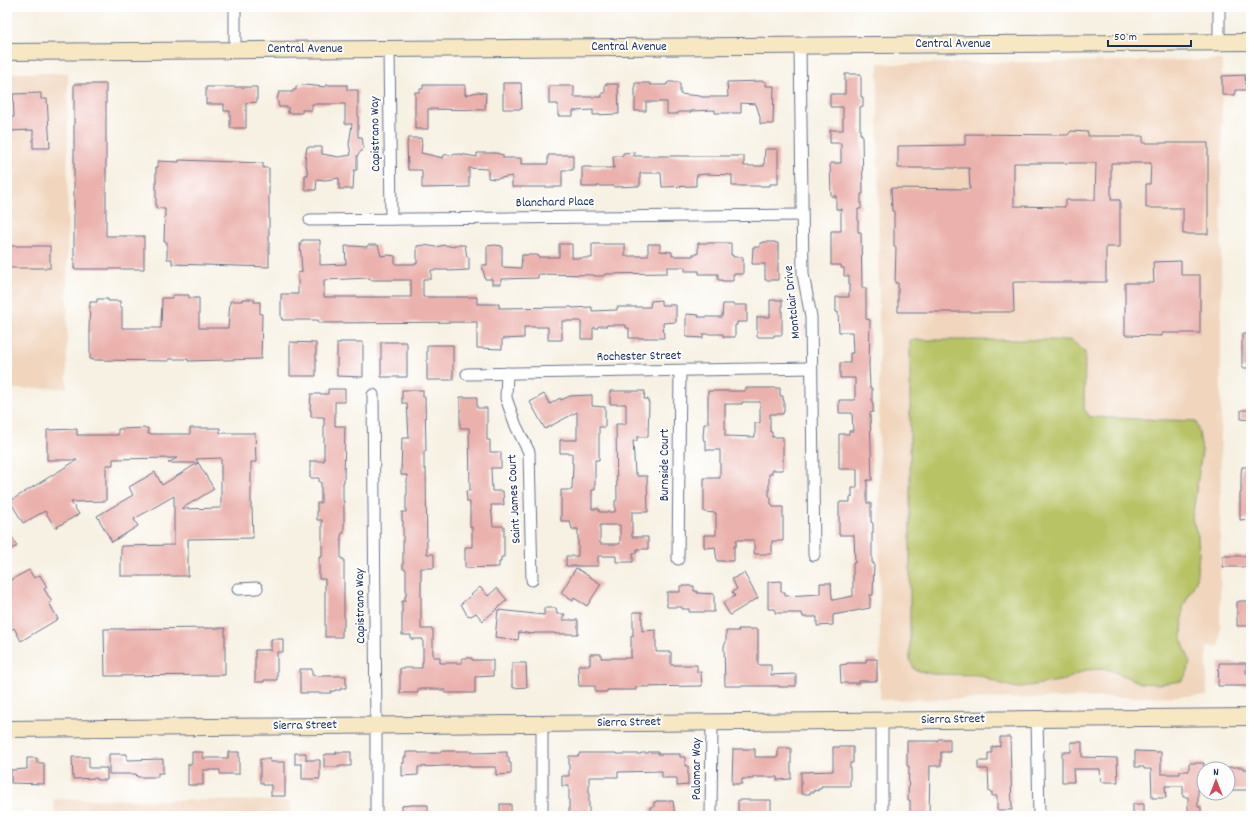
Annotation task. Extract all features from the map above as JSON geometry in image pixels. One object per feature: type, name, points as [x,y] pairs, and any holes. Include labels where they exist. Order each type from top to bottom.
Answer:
[{"type":"main road","name":"Central Avenue","points":[[7,52],[1251,42]]},
{"type":"main road","name":"Sierra Street","points":[[7,729],[1251,717]]},
{"type":"street","points":[[235,7],[235,50]]},
{"type":"street","points":[[1219,7],[1219,42]]},
{"type":"street","name":"Montclair Drive","points":[[800,46],[801,215],[803,274],[811,317],[814,555]]},
{"type":"street","name":"Capistrano Way","points":[[389,49],[391,218]]},
{"type":"street","name":"Blanchard Place","points":[[310,220],[801,215]]},
{"type":"street","name":"Rochester Street","points":[[467,374],[811,368]]},
{"type":"street","name":"Burnside Court","points":[[678,559],[680,371]]},
{"type":"street","name":"Saint James Court","points":[[506,373],[506,398],[516,426],[529,452],[532,580]]},
{"type":"street","name":"Capistrano Way","points":[[373,396],[376,816]]},
{"type":"street","points":[[238,589],[257,588]]},
{"type":"street","points":[[1037,719],[1039,816]]},
{"type":"street","points":[[882,721],[882,816]]},
{"type":"street","name":"Palomar Way","points":[[711,816],[712,722]]},
{"type":"street","points":[[542,724],[542,816]]},
{"type":"shaded area","points":[[1222,60],[1220,646],[1207,647],[1207,696],[880,700],[878,63]]},
{"type":"shaded area","points":[[7,73],[68,73],[67,388],[7,389]]},
{"type":"shaded area","points":[[54,799],[290,801],[290,816],[55,816]]},
{"type":"green space","points":[[910,340],[1071,340],[1085,352],[1084,409],[1090,417],[1196,421],[1202,451],[1192,519],[1198,536],[1199,554],[1196,581],[1183,607],[1182,641],[1190,661],[1188,671],[1182,681],[1159,684],[1141,683],[1107,669],[1085,670],[1065,680],[1016,688],[979,675],[932,674],[915,670],[910,661]]},
{"type":"building","points":[[845,74],[861,74],[861,97],[863,97],[863,106],[860,107],[860,134],[862,134],[863,194],[861,194],[861,209],[858,209],[858,232],[861,232],[862,288],[866,288],[866,319],[870,320],[869,365],[870,388],[872,388],[873,403],[873,412],[870,413],[872,480],[867,480],[867,503],[871,503],[871,522],[873,523],[873,595],[870,595],[870,608],[833,615],[833,625],[817,626],[817,617],[803,617],[802,613],[775,613],[775,609],[768,609],[768,582],[781,581],[781,592],[785,592],[785,596],[820,594],[820,583],[831,583],[833,600],[853,596],[853,563],[855,563],[854,535],[839,535],[839,502],[850,502],[850,497],[852,497],[852,488],[857,488],[857,469],[839,469],[839,434],[849,434],[849,431],[853,431],[852,413],[839,413],[839,400],[855,400],[855,378],[840,378],[840,363],[850,363],[850,353],[853,353],[852,332],[839,332],[838,312],[836,312],[836,297],[849,297],[849,276],[844,276],[844,268],[841,268],[841,265],[831,265],[831,231],[841,231],[841,209],[836,209],[836,196],[831,196],[830,163],[841,163],[841,143],[830,143],[830,130],[843,130],[843,107],[830,107],[830,94],[845,94]]},
{"type":"building","points":[[1245,75],[1246,90],[1235,90],[1235,95],[1222,95],[1222,76]]},
{"type":"building","points":[[669,82],[678,82],[680,83],[680,94],[701,97],[728,97],[727,82],[766,82],[766,86],[774,86],[773,124],[760,124],[760,117],[756,104],[741,103],[741,113],[715,113],[715,110],[667,114],[667,102],[646,102],[646,111],[635,111],[635,83],[667,85]]},
{"type":"building","points":[[503,83],[521,83],[522,109],[503,109]]},
{"type":"building","points":[[74,84],[106,84],[106,236],[144,236],[144,269],[74,269]]},
{"type":"building","points":[[605,84],[618,84],[619,114],[593,115],[593,110],[573,111],[573,116],[558,116],[558,104],[549,104],[549,86],[574,86],[574,97],[602,97],[602,93],[605,93]]},
{"type":"building","points":[[304,85],[326,87],[326,85],[347,85],[347,90],[358,90],[358,137],[362,137],[363,149],[357,156],[357,170],[354,170],[353,189],[339,189],[339,178],[325,180],[317,179],[316,190],[305,190],[305,175],[308,175],[305,160],[307,147],[322,147],[322,154],[339,157],[351,155],[349,144],[352,124],[345,124],[345,104],[312,104],[312,110],[302,110],[302,113],[288,113],[288,107],[279,107],[277,99],[279,92],[293,92],[293,90],[296,90],[296,86]]},
{"type":"building","points":[[423,85],[465,85],[465,95],[478,92],[486,93],[485,110],[428,109],[428,129],[415,129],[415,92],[420,92],[420,89],[423,89]]},
{"type":"building","points":[[206,87],[257,87],[257,102],[246,103],[246,128],[230,128],[230,111],[224,111],[224,104],[206,104]]},
{"type":"building","points":[[41,93],[41,99],[47,99],[50,148],[33,148],[33,130],[7,131],[7,117],[14,117],[13,94]]},
{"type":"building","points":[[1071,131],[1088,132],[1088,136],[1143,136],[1143,143],[1208,143],[1208,234],[1183,234],[1183,208],[1146,208],[1146,184],[1150,184],[1151,163],[1111,163],[1111,200],[1120,200],[1120,247],[1106,247],[1106,282],[1014,282],[1014,312],[898,312],[898,283],[895,283],[896,247],[894,247],[894,211],[892,211],[891,188],[970,189],[969,168],[898,168],[898,146],[965,145],[965,134],[1068,135]],"holes":[[[1014,163],[1096,163],[1095,200],[1065,200],[1065,207],[1014,206]]]},
{"type":"building","points":[[408,138],[421,138],[421,153],[443,158],[444,155],[460,154],[477,157],[477,153],[496,153],[503,155],[503,158],[521,158],[521,164],[548,164],[548,155],[573,155],[573,170],[562,170],[562,187],[512,187],[512,176],[495,179],[488,178],[488,169],[469,168],[469,187],[422,188],[422,170],[408,170]]},
{"type":"building","points":[[765,149],[778,149],[778,184],[770,184],[770,186],[732,186],[732,175],[706,174],[697,175],[696,186],[662,187],[661,173],[640,173],[640,186],[582,187],[582,167],[614,168],[613,156],[623,156],[623,153],[634,152],[634,156],[744,156],[744,166],[764,166]]},
{"type":"building","points":[[179,160],[263,163],[263,168],[269,168],[269,267],[172,264],[172,259],[167,259],[167,242],[164,242],[165,209],[156,208],[156,167],[158,167],[158,161],[179,162]]},
{"type":"building","points":[[302,240],[320,240],[320,265],[346,264],[345,246],[367,247],[368,245],[378,245],[381,256],[395,256],[395,264],[417,264],[417,246],[424,245],[436,247],[445,245],[454,247],[454,245],[465,245],[467,257],[469,257],[469,270],[431,270],[431,279],[423,279],[423,297],[477,297],[477,304],[499,304],[499,308],[592,307],[592,311],[617,310],[617,307],[650,307],[651,301],[661,300],[661,305],[676,305],[676,322],[663,323],[664,338],[629,338],[629,328],[626,328],[626,325],[607,325],[593,328],[593,339],[581,339],[581,321],[562,321],[562,340],[548,340],[548,327],[524,327],[524,338],[502,339],[502,349],[477,348],[477,322],[319,323],[318,320],[282,320],[281,294],[298,294],[298,273],[302,272],[300,242],[302,242]],"holes":[[[370,278],[370,280],[411,280],[411,297],[324,297],[324,280]]]},
{"type":"building","points":[[698,243],[731,243],[731,255],[733,255],[733,257],[743,257],[743,274],[733,274],[733,281],[722,281],[718,280],[718,274],[699,274],[699,271],[685,271],[685,267],[667,267],[667,273],[605,274],[604,276],[538,274],[538,278],[501,279],[501,284],[492,284],[492,279],[485,279],[482,265],[487,265],[487,246],[495,245],[502,246],[502,267],[521,268],[522,255],[559,257],[559,244],[572,244],[572,258],[592,258],[592,244],[625,244],[625,256],[648,256],[648,244],[660,244],[660,251],[672,252],[672,256],[693,256],[693,254],[698,254]]},
{"type":"building","points":[[760,243],[778,243],[778,280],[765,280],[765,264],[752,264],[753,247],[760,247]]},
{"type":"building","points":[[7,246],[50,246],[50,268],[7,268]]},
{"type":"building","points":[[1181,261],[1181,275],[1200,275],[1200,333],[1162,333],[1162,336],[1125,335],[1125,283],[1154,283],[1153,262]]},
{"type":"building","points":[[172,295],[189,295],[189,298],[199,298],[199,328],[228,328],[230,301],[254,299],[254,302],[260,302],[260,314],[262,314],[261,359],[188,361],[188,359],[169,359],[169,361],[90,359],[90,302],[97,302],[97,299],[120,301],[120,307],[122,307],[122,328],[161,328],[162,298],[172,298]]},
{"type":"building","points":[[770,300],[782,300],[782,335],[774,335],[774,337],[757,337],[757,317],[770,317]]},
{"type":"building","points":[[723,304],[747,305],[747,322],[737,322],[737,325],[735,325],[735,337],[723,337],[723,334],[703,334],[703,338],[686,337],[686,314],[699,315],[698,317],[722,317]]},
{"type":"building","points":[[1242,334],[1251,334],[1251,368],[1242,368]]},
{"type":"building","points":[[290,342],[316,343],[316,376],[290,376]]},
{"type":"building","points":[[363,342],[363,377],[337,376],[337,343]]},
{"type":"building","points":[[381,342],[407,343],[407,377],[381,377]]},
{"type":"building","points":[[453,345],[453,380],[427,380],[427,346]]},
{"type":"building","points":[[745,388],[780,388],[780,396],[783,396],[784,412],[783,414],[770,414],[770,432],[772,432],[772,437],[783,437],[783,470],[772,470],[772,474],[769,474],[769,495],[773,507],[783,507],[783,541],[772,541],[772,554],[755,554],[754,540],[736,540],[736,546],[734,546],[734,561],[717,561],[715,547],[705,548],[704,546],[704,535],[716,535],[716,513],[704,512],[704,478],[720,478],[720,450],[706,450],[706,441],[704,441],[703,437],[704,424],[708,424],[708,391],[745,391]],"holes":[[[760,402],[760,423],[755,423],[755,437],[725,436],[725,404]]]},
{"type":"building","points":[[328,389],[345,389],[345,402],[335,402],[335,426],[345,426],[343,482],[344,533],[342,533],[341,537],[341,559],[344,559],[344,627],[342,627],[342,637],[325,637],[325,579],[319,579],[319,557],[322,557],[322,520],[317,520],[317,503],[321,503],[321,482],[319,482],[319,478],[310,478],[310,461],[324,461],[324,417],[311,417],[311,394],[328,394]]},
{"type":"building","points":[[402,390],[423,390],[423,397],[425,397],[426,451],[424,451],[424,469],[426,469],[427,554],[434,554],[434,568],[421,568],[421,629],[433,629],[433,657],[440,657],[440,663],[462,663],[462,658],[472,658],[472,660],[493,660],[493,676],[475,677],[475,693],[445,693],[445,690],[440,689],[418,689],[418,693],[400,693],[400,668],[422,668],[423,662],[423,639],[411,639],[411,635],[402,635],[402,601],[405,601],[406,596],[406,569],[403,569],[402,512],[406,512],[407,475],[401,475],[402,438],[409,438],[407,403],[402,403]]},
{"type":"building","points":[[610,391],[645,391],[644,399],[648,399],[649,402],[648,437],[637,437],[637,441],[633,441],[635,473],[637,473],[637,476],[647,476],[648,512],[632,512],[632,537],[648,537],[648,549],[637,549],[637,553],[633,553],[633,562],[616,562],[616,556],[598,556],[598,566],[566,566],[566,556],[578,556],[578,529],[572,529],[570,521],[561,521],[561,490],[572,490],[573,463],[572,453],[560,453],[560,440],[577,440],[577,412],[545,429],[530,402],[544,394],[550,404],[560,398],[561,400],[570,396],[592,395],[592,406],[605,407],[605,427],[599,427],[599,460],[595,460],[595,490],[592,490],[592,509],[599,509],[599,512],[615,512],[615,501],[617,500],[616,424],[626,424],[626,404],[610,404]],"holes":[[[600,525],[620,525],[620,544],[600,544]]]},
{"type":"building","points":[[460,397],[477,397],[477,408],[487,408],[487,440],[490,440],[490,452],[501,452],[501,468],[491,468],[492,491],[503,491],[504,505],[491,505],[493,526],[504,526],[504,557],[501,557],[499,567],[465,568],[465,547],[472,547],[472,527],[470,527],[470,502],[467,502],[466,491],[470,491],[469,428],[460,428]]},
{"type":"building","points":[[1241,410],[1251,410],[1251,420],[1241,419]]},
{"type":"building","points":[[148,428],[148,434],[190,434],[190,428],[220,428],[220,433],[255,433],[256,462],[251,462],[251,508],[253,538],[188,539],[188,576],[121,576],[121,546],[174,545],[174,496],[134,519],[138,526],[112,542],[97,516],[133,495],[129,487],[155,472],[162,485],[198,463],[168,463],[177,458],[113,459],[113,465],[106,465],[106,501],[71,502],[79,514],[55,528],[45,511],[23,523],[10,501],[77,460],[47,460],[47,430],[77,429],[77,435],[118,435],[118,429]],"holes":[[[221,458],[221,508],[181,509],[214,489],[196,459]]]},
{"type":"building","points":[[1242,467],[1251,467],[1251,519],[1240,520],[1240,493]]},
{"type":"building","points":[[7,529],[17,546],[7,552]]},
{"type":"building","points":[[1223,556],[1251,556],[1251,567],[1223,567]]},
{"type":"building","points":[[576,568],[601,584],[587,606],[574,598],[573,601],[561,593]]},
{"type":"building","points":[[29,570],[34,578],[40,575],[47,587],[44,589],[52,602],[49,603],[58,619],[21,641],[14,628],[7,632],[7,582]]},
{"type":"building","points":[[744,573],[758,598],[730,615],[723,603],[735,596],[732,592],[737,589],[732,579]]},
{"type":"building","points":[[680,586],[694,586],[694,591],[697,591],[697,593],[714,594],[714,612],[689,612],[689,609],[682,609],[682,607],[667,607],[667,592],[680,592]]},
{"type":"building","points":[[480,587],[488,596],[497,588],[507,600],[483,621],[476,613],[471,616],[467,615],[461,604]]},
{"type":"building","points":[[1251,601],[1251,626],[1237,626],[1237,602]]},
{"type":"building","points":[[544,608],[556,608],[557,614],[565,614],[562,620],[578,620],[578,634],[534,634],[519,632],[518,640],[495,637],[498,610],[544,615]]},
{"type":"building","points":[[633,612],[642,612],[642,631],[656,630],[656,652],[671,652],[671,665],[697,665],[697,672],[701,672],[702,686],[636,687],[636,690],[607,690],[607,692],[595,692],[595,686],[579,686],[578,665],[590,665],[590,654],[601,654],[601,658],[631,658]]},
{"type":"building","points":[[225,628],[225,675],[105,676],[104,629]]},
{"type":"building","points":[[738,629],[758,629],[758,665],[771,665],[771,675],[796,674],[796,686],[725,686],[724,646],[726,642],[726,631],[739,631]]},
{"type":"building","points":[[271,639],[283,639],[283,652],[277,652],[277,680],[255,682],[255,650],[271,650]]},
{"type":"building","points":[[866,659],[877,659],[877,681],[841,683],[840,665],[847,663],[866,663]]},
{"type":"building","points":[[512,663],[526,663],[527,687],[513,688]]},
{"type":"building","points":[[1219,663],[1246,663],[1246,673],[1249,673],[1249,686],[1218,686]]},
{"type":"building","points":[[300,669],[312,669],[312,675],[318,676],[346,676],[346,688],[331,691],[331,693],[300,693]]},
{"type":"building","points":[[1000,737],[1010,737],[1012,810],[997,810],[997,796],[992,796],[992,792],[989,792],[988,769],[978,769],[978,761],[988,761],[988,753],[992,753],[992,747],[1000,746]]},
{"type":"building","points":[[938,739],[950,739],[950,752],[941,752],[941,766],[930,766],[929,816],[910,816],[910,800],[908,800],[909,766],[907,766],[907,741],[938,741]]},
{"type":"building","points":[[1071,742],[1082,742],[1082,757],[1117,758],[1118,782],[1101,782],[1100,769],[1073,769],[1074,782],[1062,782],[1062,752],[1071,752]]},
{"type":"building","points":[[833,747],[853,747],[853,763],[850,763],[850,786],[821,786],[821,789],[818,789],[818,791],[814,790],[814,792],[810,792],[810,794],[801,794],[801,772],[833,771]]},
{"type":"building","points":[[778,748],[791,748],[791,779],[777,780],[777,777],[753,777],[753,779],[742,779],[742,784],[732,784],[733,749],[755,749],[755,757],[778,757]]},
{"type":"building","points":[[440,751],[473,751],[473,753],[507,752],[509,763],[511,763],[511,774],[496,775],[496,767],[469,767],[469,765],[418,767],[418,775],[402,776],[402,763],[404,763],[406,752],[440,753]]},
{"type":"building","points":[[1135,751],[1161,752],[1161,774],[1180,774],[1180,771],[1189,771],[1189,763],[1196,763],[1196,801],[1198,801],[1198,807],[1201,807],[1201,816],[1188,816],[1188,797],[1183,797],[1183,786],[1165,786],[1166,798],[1152,798],[1151,769],[1135,767]]},
{"type":"building","points":[[192,752],[203,752],[203,758],[228,758],[228,752],[239,752],[239,774],[220,774],[220,770],[203,770],[203,785],[188,785],[188,764],[192,764]]},
{"type":"building","points":[[336,752],[351,752],[351,766],[324,767],[324,755],[336,754]]},
{"type":"building","points":[[658,752],[658,754],[680,754],[680,757],[685,757],[685,766],[688,766],[688,785],[677,786],[677,778],[662,778],[662,771],[618,772],[618,777],[589,777],[589,816],[569,816],[569,786],[562,786],[562,776],[569,776],[569,756],[578,756],[580,753],[641,754]]},
{"type":"building","points":[[295,753],[306,753],[306,760],[320,760],[320,779],[302,779],[302,764],[295,764]]},
{"type":"building","points":[[109,754],[127,754],[127,760],[163,759],[163,773],[158,773],[158,777],[137,777],[136,774],[109,774]]},
{"type":"building","points":[[72,757],[89,757],[89,768],[107,768],[107,780],[97,780],[97,778],[73,779]]},
{"type":"building","points":[[27,758],[37,758],[37,763],[44,763],[44,784],[11,783],[11,770],[27,769]]},
{"type":"building","points":[[260,759],[270,759],[270,762],[285,762],[285,796],[271,796],[271,785],[263,785],[263,783],[260,783]]},
{"type":"building","points":[[1236,767],[1251,769],[1251,790],[1236,790]]},
{"type":"building","points":[[738,800],[771,800],[771,812],[763,812],[763,816],[743,816],[743,812],[738,812]]},
{"type":"building","points":[[673,801],[675,816],[650,816],[650,807],[654,807],[654,802]]},
{"type":"building","points":[[500,804],[511,804],[511,814],[500,814]]},
{"type":"building","points":[[1133,804],[1144,804],[1144,814],[1133,814]]},
{"type":"building","points":[[428,805],[428,816],[402,815],[402,806]]}]
